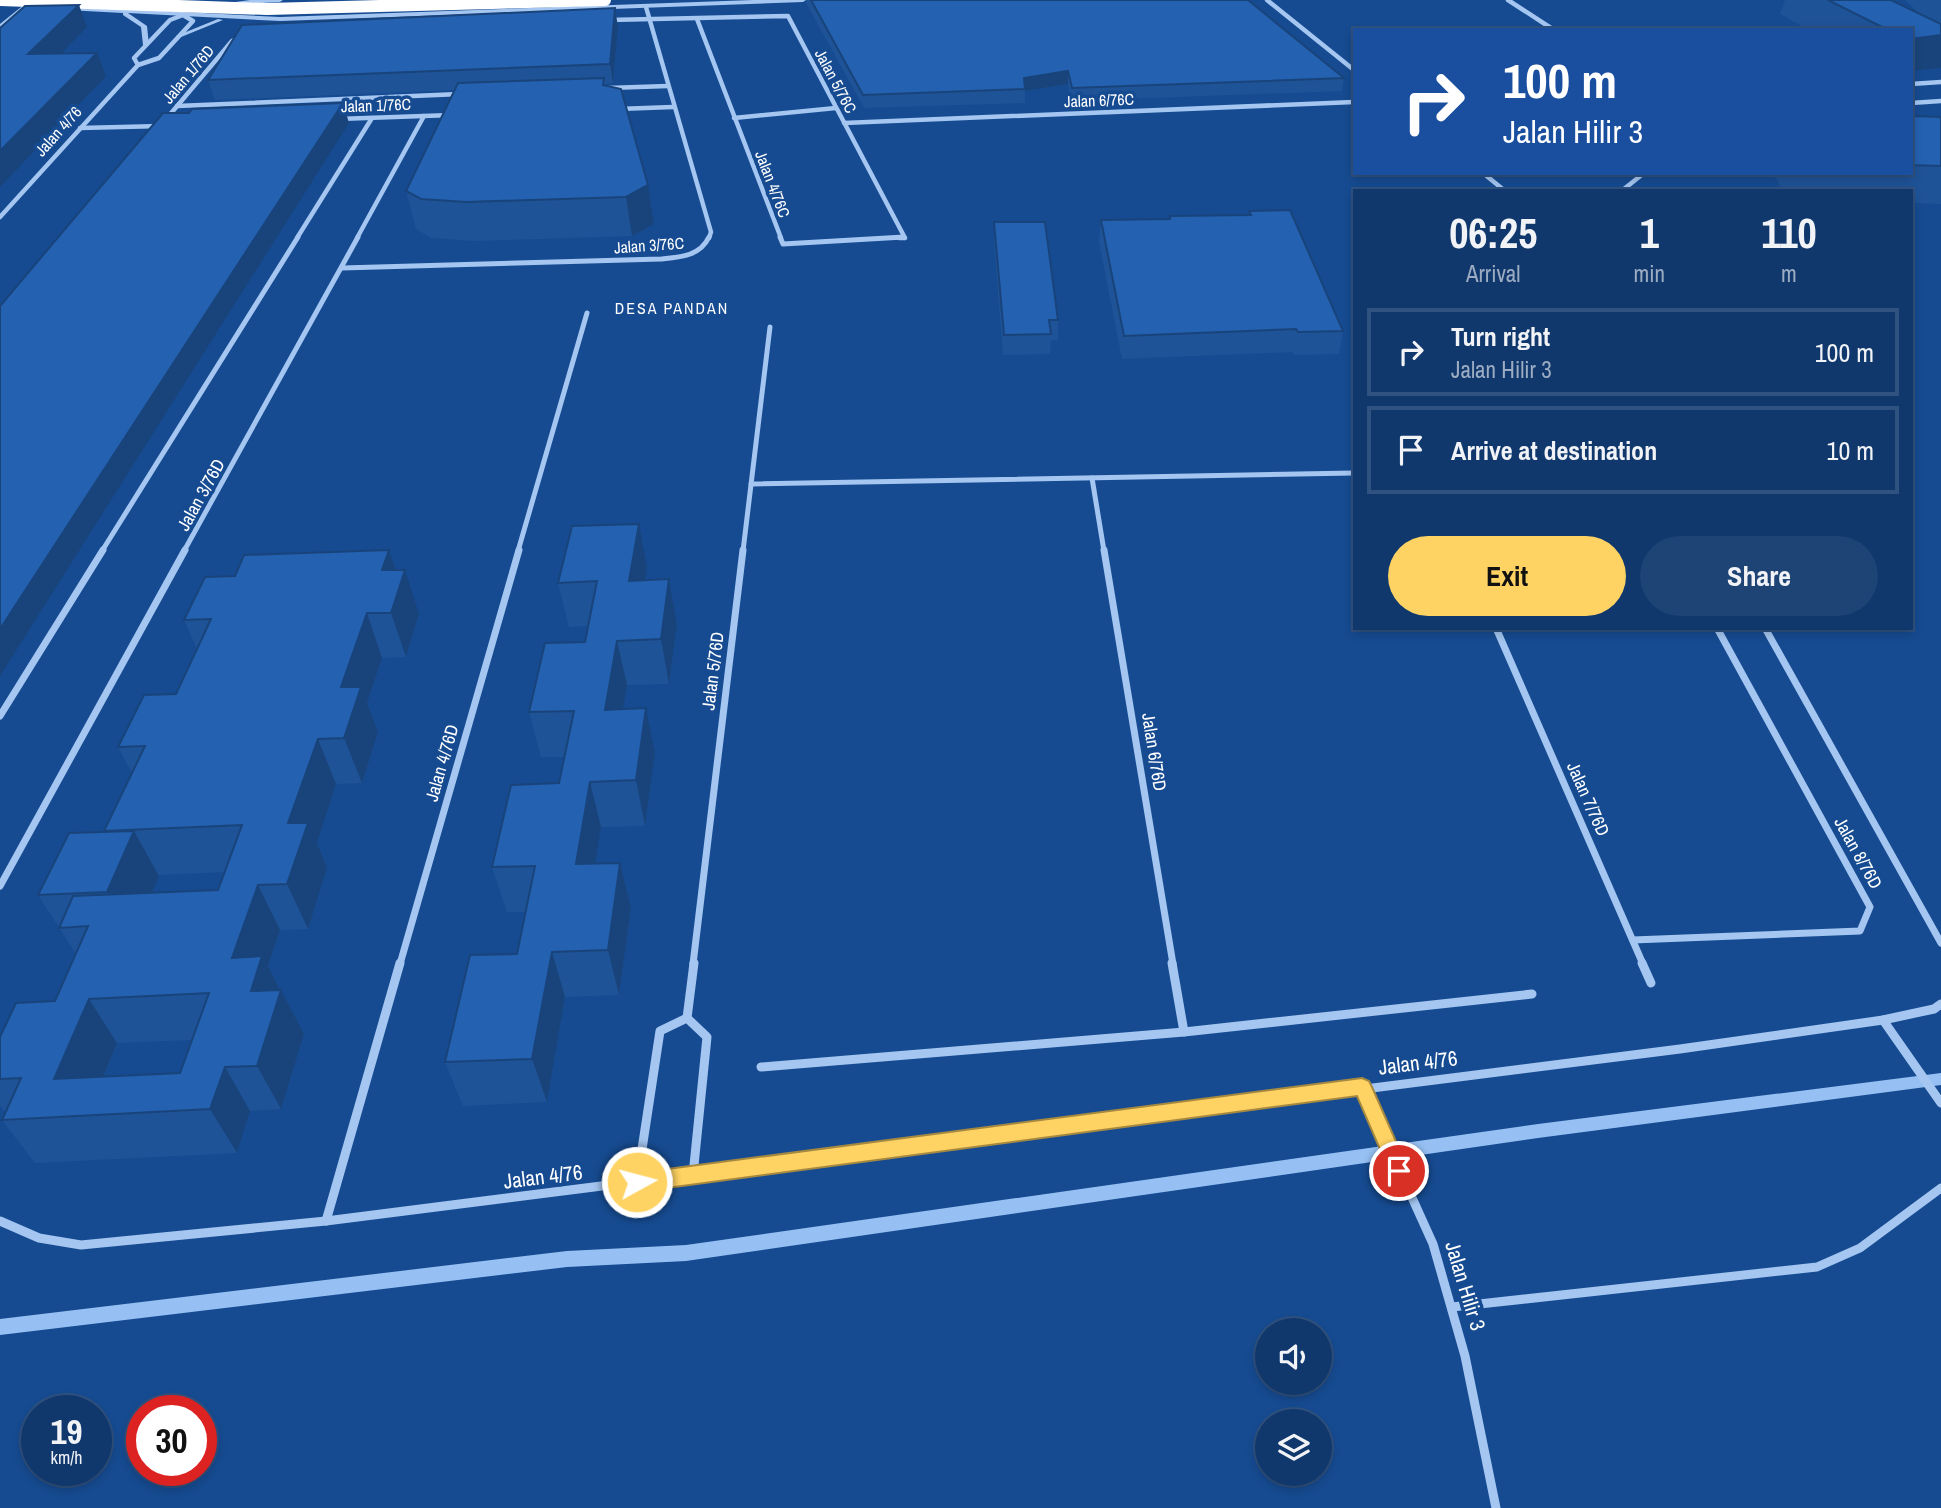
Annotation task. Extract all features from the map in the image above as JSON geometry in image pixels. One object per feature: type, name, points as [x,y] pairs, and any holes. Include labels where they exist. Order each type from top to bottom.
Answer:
[{"type":"highway","points":[[213,0],[393,0]]},
{"type":"highway","points":[[0,2],[267,9],[605,0]]},
{"type":"street","points":[[140,0],[181,4],[187,7],[183,15]]},
{"type":"street","points":[[183,15],[227,3],[279,0]]},
{"type":"street","points":[[183,15],[531,0]]},
{"type":"street","points":[[0,2],[26,6],[241,18],[803,0]]},
{"type":"street","points":[[1267,0],[1353,69]]},
{"type":"street","points":[[1508,0],[1551,28]]},
{"type":"street","points":[[0,27],[26,6]]},
{"type":"street","name":"Jalan 3/76C","points":[[342,268],[661,258],[696,253],[708,243],[711,232],[646,7]]},
{"type":"street","points":[[117,11],[133,16],[144,26],[146,45]]},
{"type":"street","points":[[179,36],[193,21],[183,15]]},
{"type":"street","name":"Jalan 4/76","points":[[138,65],[134,58],[170,20],[183,15]]},
{"type":"street","name":"Jalan 5/76C","points":[[697,19],[788,16],[905,238]]},
{"type":"street","points":[[179,36],[219,21],[241,18]]},
{"type":"street","points":[[596,21],[697,19]]},
{"type":"street","name":"Jalan 4/76C","points":[[697,19],[783,244],[905,238]]},
{"type":"street","name":"Jalan 4/76","points":[[0,217],[138,65],[159,58],[179,36]]},
{"type":"street","name":"Jalan 1/76D","points":[[152,136],[232,41],[245,37]]},
{"type":"street","points":[[1913,83],[1941,82]]},
{"type":"street","points":[[601,89],[668,86]]},
{"type":"street","name":"Jalan 1/76C","points":[[177,106],[467,94]]},
{"type":"street","points":[[1913,103],[1941,101]]},
{"type":"street","name":"Jalan 6/76C","points":[[844,123],[1353,102]]},
{"type":"street","points":[[604,109],[673,107]]},
{"type":"street","points":[[734,118],[836,108]]},
{"type":"street","name":"Jalan 1/76C","points":[[333,119],[466,114]]},
{"type":"street","name":"Jalan 3/76D","points":[[0,886],[424,116]]},
{"type":"street","points":[[0,716],[372,118]]},
{"type":"street","points":[[80,128],[174,125]]},
{"type":"street","points":[[1485,175],[1503,189]]},
{"type":"street","points":[[1624,189],[1642,175]]},
{"type":"street","name":"Jalan 4/76D","points":[[326,1221],[587,313]]},
{"type":"street","name":"Jalan 5/76D","points":[[687,1018],[770,327]]},
{"type":"street","points":[[751,484],[1353,473]]},
{"type":"street","name":"Jalan 6/76D","points":[[1092,478],[1184,1032]]},
{"type":"street","name":"Jalan 7/76D","points":[[1497,630],[1651,983]]},
{"type":"street","name":"Jalan 8/76D","points":[[1633,940],[1860,931],[1870,906],[1718,630]]},
{"type":"street","points":[[1766,630],[1941,943]]},
{"type":"street","points":[[761,1067],[1184,1032],[1532,994]]},
{"type":"street","name":"Jalan 4/76","points":[[0,1221],[23,1233],[54,1243],[81,1245],[326,1221],[1362,1087],[1680,1049],[1883,1020],[1934,1009],[1941,1004]]},
{"type":"street","points":[[637,1182],[660,1031],[687,1018],[707,1037],[693,1175]]},
{"type":"street","points":[[1883,1020],[1941,1103]]},
{"type":"street","name":"Jalan Hilir 3","points":[[1362,1087],[1433,1244],[1452,1307],[1496,1508]]},
{"type":"street","points":[[1452,1307],[1817,1267],[1847,1256],[1868,1243],[1915,1202],[1941,1188]]},
{"type":"building","points":[[811,0],[1248,0],[1344,78],[1072,88],[1068,71],[1024,78],[1025,89],[863,95]]},
{"type":"building","points":[[1828,0],[1891,0],[1941,24],[1941,35],[1913,39],[1913,28],[1884,28]]},
{"type":"building","points":[[79,5],[28,54],[97,53],[0,151],[0,28],[25,6]]},
{"type":"building","points":[[615,8],[610,64],[208,80],[242,25]]},
{"type":"building","points":[[604,78],[603,85],[621,89],[648,185],[626,197],[466,202],[421,199],[406,191],[458,83]]},
{"type":"building","points":[[343,103],[0,629],[0,306],[163,113],[189,113],[192,109]]},
{"type":"building","points":[[1913,116],[1941,117],[1941,166],[1913,165]]},
{"type":"building","points":[[1290,210],[1343,331],[1298,332],[1296,329],[1124,336],[1101,220],[1251,215],[1249,211]]},
{"type":"building","points":[[994,222],[1045,222],[1058,320],[1049,320],[1051,334],[1004,335]]},
{"type":"building","points":[[639,524],[629,581],[669,579],[661,639],[617,641],[605,710],[646,708],[636,780],[590,782],[576,864],[620,863],[608,950],[552,952],[532,1059],[445,1062],[470,955],[517,954],[535,866],[492,867],[511,785],[559,783],[574,711],[529,712],[545,643],[585,642],[597,581],[558,583],[572,526]]},
{"type":"building","points":[[389,550],[382,570],[405,570],[391,613],[367,613],[341,687],[361,687],[344,738],[318,739],[288,823],[308,823],[287,884],[258,885],[232,958],[262,956],[251,991],[281,990],[257,1066],[225,1067],[210,1109],[2,1120],[21,1078],[0,1079],[0,1037],[16,1003],[55,1001],[88,926],[59,928],[73,896],[218,890],[242,825],[104,831],[145,746],[118,747],[144,695],[176,694],[211,619],[184,620],[205,577],[235,576],[244,555]],"holes":[[[209,993],[180,1073],[54,1079],[89,999]]]},
{"type":"building","points":[[134,831],[107,892],[38,895],[69,833]]},
{"type":"waterway","points":[[0,1327],[567,1259],[686,1253],[1538,1131],[1941,1079]]},
{"type":"district","name":"DESA PANDAN","points":[[672,308]]},
{"type":"route","points":[[637,1182],[1362,1087],[1399,1171]]}]
